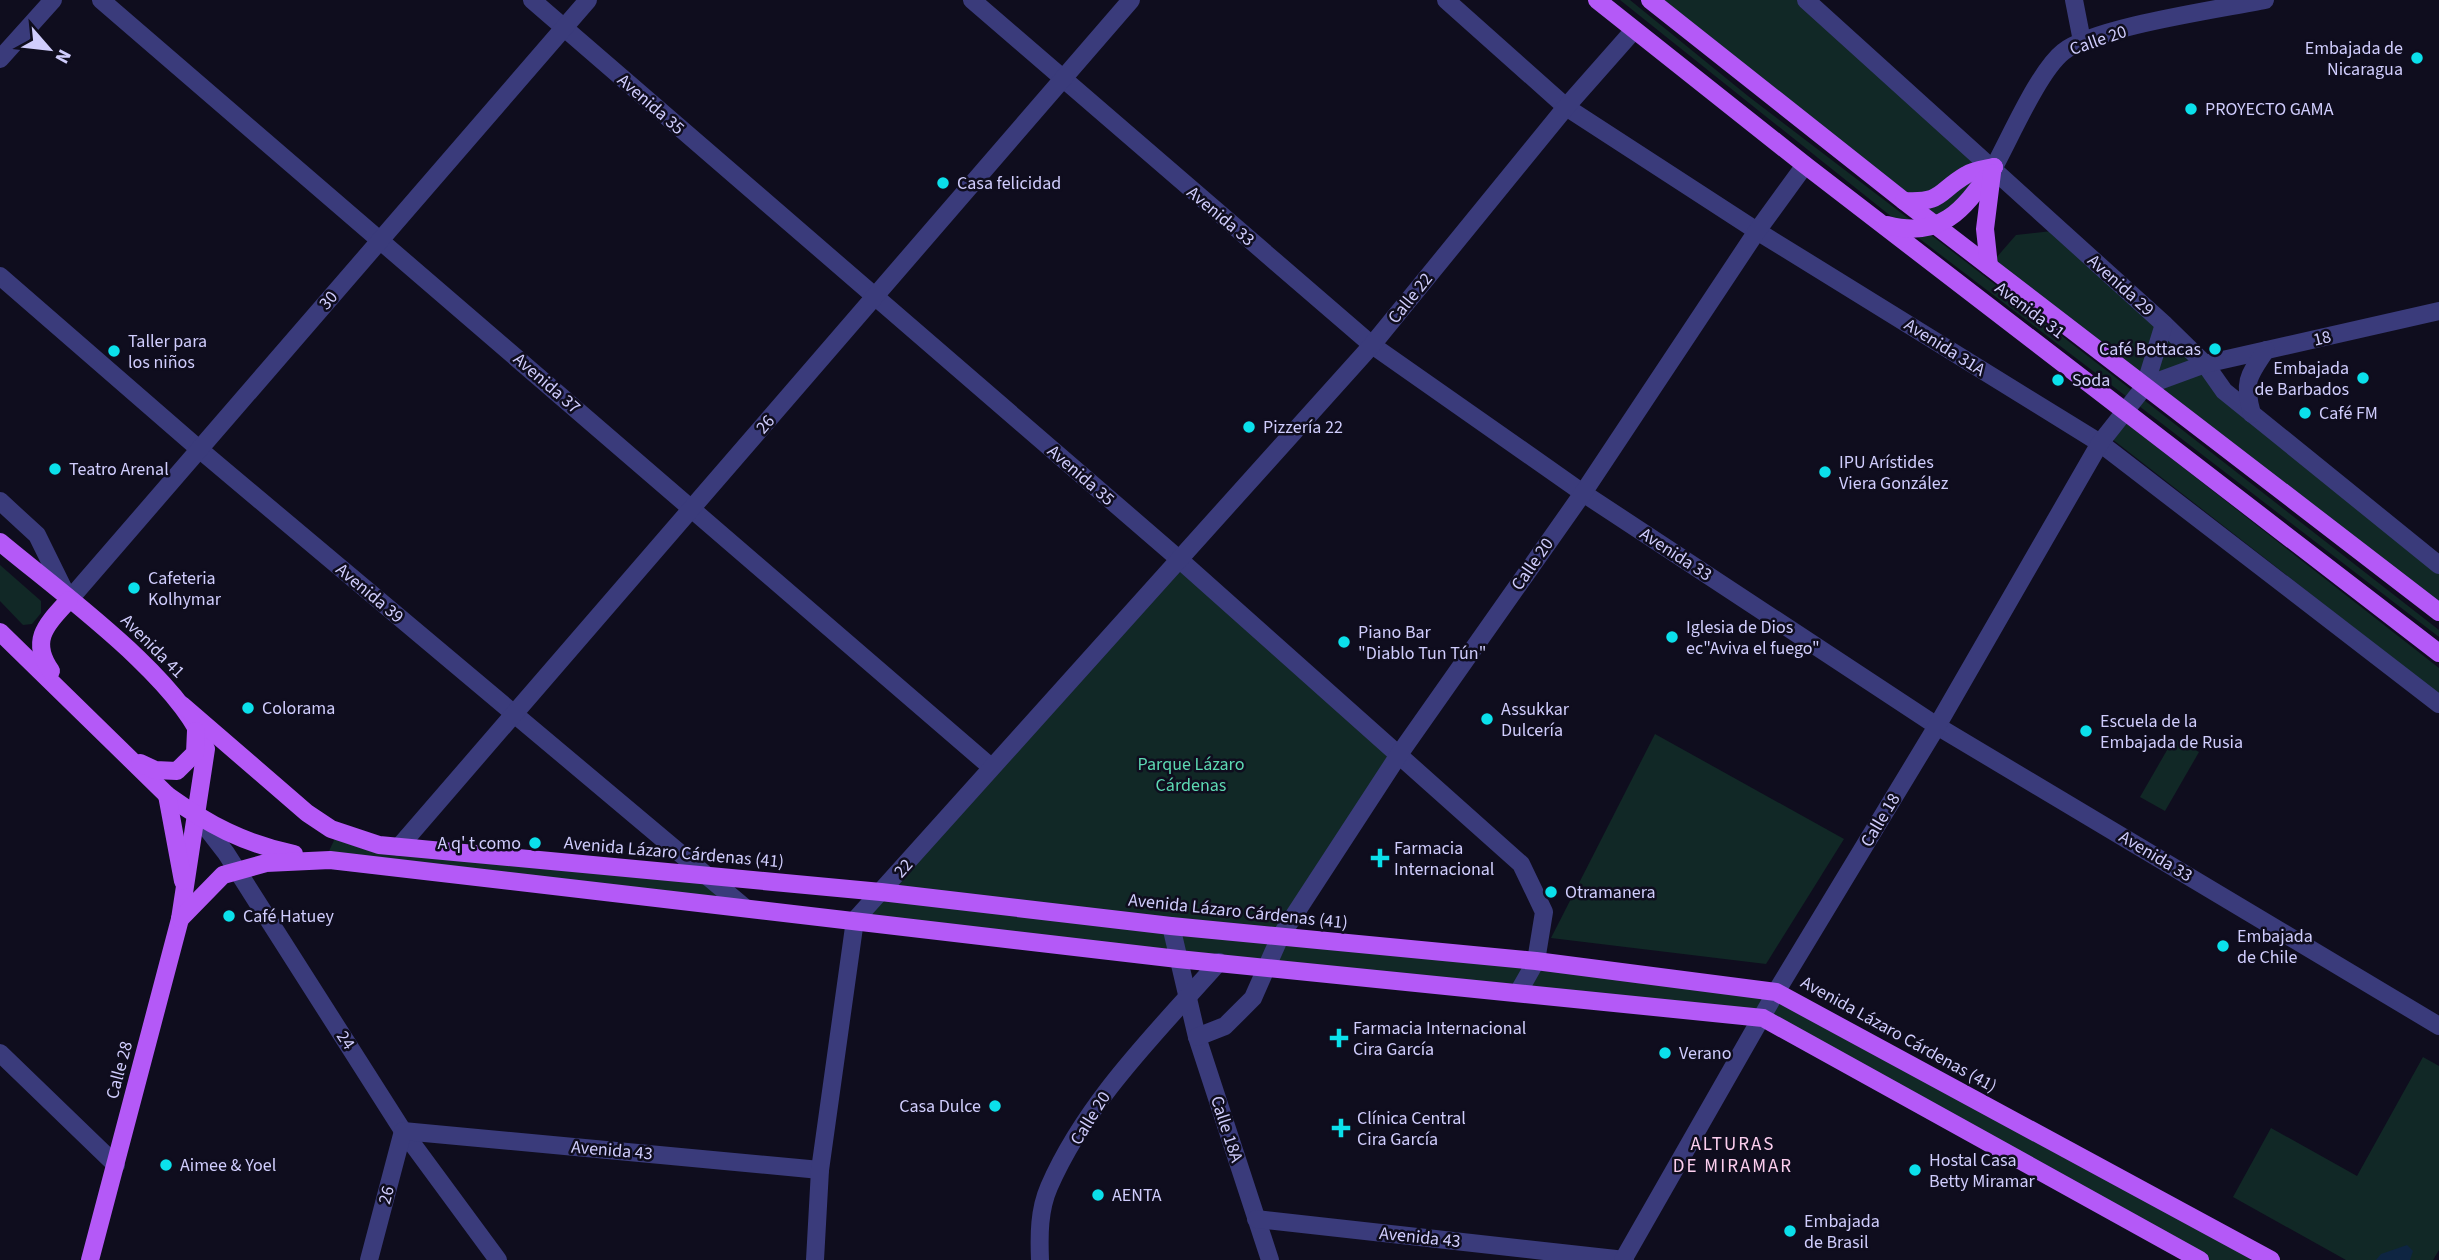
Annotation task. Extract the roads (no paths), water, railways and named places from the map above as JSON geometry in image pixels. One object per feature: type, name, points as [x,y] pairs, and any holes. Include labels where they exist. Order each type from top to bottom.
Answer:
[{"type":"main road","name":"Avenida 31","points":[[1597,0],[1805,165],[2439,653]]},
{"type":"main road","name":"Avenida 31","points":[[1656,2],[1904,201],[2439,612]]},
{"type":"main road","points":[[1904,201],[1925,202],[1936,198],[1967,174],[1994,167]]},
{"type":"main road","points":[[1883,224],[1902,229],[1938,227],[1971,198],[1994,167]]},
{"type":"main road","points":[[1989,267],[1985,229],[1994,167]]},
{"type":"main road","name":"Avenida 41","points":[[0,542],[102,625],[182,705],[196,724],[206,750],[198,817]]},
{"type":"main road","points":[[66,693],[40,650],[47,624],[69,600]]},
{"type":"main road","points":[[0,632],[66,693],[167,795],[198,817],[246,843],[321,860],[855,919],[1178,959],[1519,991],[1763,1018],[2200,1260]]},
{"type":"main road","name":"Avenida Lázaro Cárdenas (41)","points":[[182,705],[276,789],[331,829],[350,838],[398,847],[881,892],[1171,926],[1536,961],[1776,992],[2271,1260]]},
{"type":"main road","points":[[133,760],[155,770],[177,771],[195,753],[196,724]]},
{"type":"main road","name":"Calle 28","points":[[167,795],[185,891]]},
{"type":"main road","name":"Calle 28","points":[[90,1260],[180,919],[198,817]]},
{"type":"main road","points":[[180,919],[223,875],[276,862],[321,860]]},
{"type":"street","points":[[0,59],[53,0]]},
{"type":"street","name":"Avenida 37","points":[[102,0],[991,767]]},
{"type":"street","name":"Avenida 35","points":[[532,0],[1180,560],[1400,753],[1521,864],[1544,912],[1536,961],[1519,991]]},
{"type":"street","name":"30","points":[[69,600],[588,0]]},
{"type":"street","name":"Avenida 33","points":[[972,0],[1372,345],[1583,493],[1937,726],[2439,1026]]},
{"type":"street","name":"26","points":[[398,847],[1131,0]]},
{"type":"street","name":"Avenida 31A","points":[[1446,0],[1566,107],[1756,231],[2100,443],[2439,704]]},
{"type":"street","name":"Avenida 29","points":[[1806,0],[1994,167],[2164,324],[2205,364],[2224,391],[2439,565]]},
{"type":"street","points":[[2074,0],[2082,41]]},
{"type":"street","name":"Calle 20","points":[[1994,167],[2045,75],[2062,52],[2082,41],[2108,32],[2265,0]]},
{"type":"street","name":"Calle 22","points":[[1180,560],[1372,345],[1566,107],[1634,30]]},
{"type":"street","name":"Calle 20","points":[[1197,1037],[1225,1026],[1253,998],[1280,937],[1400,753],[1583,493],[1756,231],[1805,165]]},
{"type":"street","name":"Avenida 39","points":[[0,276],[198,449],[744,907]]},
{"type":"street","name":"18","points":[[2205,364],[2439,311]]},
{"type":"street","name":"Calle 18","points":[[1624,1260],[1776,992],[1937,726],[2100,443],[2145,386],[2164,324]]},
{"type":"street","points":[[2252,414],[2245,388],[2266,350]]},
{"type":"street","points":[[2145,386],[2205,364]]},
{"type":"street","points":[[0,501],[37,536],[69,600]]},
{"type":"street","name":"22","points":[[855,919],[1180,560]]},
{"type":"street","name":"24","points":[[198,817],[236,870],[403,1131],[498,1260]]},
{"type":"street","points":[[815,1260],[820,1170],[855,919]]},
{"type":"street","points":[[1171,926],[1187,998]]},
{"type":"street","name":"Calle 20","points":[[1040,1260],[1039,1225],[1049,1188],[1101,1097],[1219,962]]},
{"type":"street","name":"Calle 18A","points":[[1187,998],[1197,1037],[1270,1260]]},
{"type":"street","points":[[0,1053],[116,1164]]},
{"type":"street","name":"26","points":[[369,1260],[403,1131]]},
{"type":"street","name":"Avenida 43","points":[[403,1131],[820,1170]]},
{"type":"street","name":"Avenida 43","points":[[1256,1219],[1624,1260]]},
{"type":"water","points":[[2407,1245],[2413,1251],[2410,1260],[2376,1260],[2381,1254]]},
{"type":"place","name":"Embajada de Nicaragua","points":[[2417,58]]},
{"type":"place","name":"PROYECTO GAMA","points":[[2191,109]]},
{"type":"place","name":"Casa felicidad","points":[[943,183]]},
{"type":"place","name":"Café Bottacas","points":[[2215,349]]},
{"type":"place","name":"Taller para los niños","points":[[114,351]]},
{"type":"place","name":"Embajada de Barbados","points":[[2363,378]]},
{"type":"place","name":"Soda","points":[[2058,380]]},
{"type":"place","name":"Café FM","points":[[2305,413]]},
{"type":"place","name":"Pizzería 22","points":[[1249,427]]},
{"type":"place","name":"Teatro Arenal","points":[[55,469]]},
{"type":"place","name":"IPU Arístides Viera González","points":[[1825,472]]},
{"type":"place","name":"Cafeteria Kolhymar","points":[[134,588]]},
{"type":"place","name":"Iglesia de Dios ec\"Aviva el fuego\"","points":[[1672,637]]},
{"type":"place","name":"Piano Bar \"Diablo Tun Tún\"","points":[[1344,642]]},
{"type":"place","name":"Colorama","points":[[248,708]]},
{"type":"place","name":"Assukkar Dulcería","points":[[1487,719]]},
{"type":"place","name":"Escuela de la Embajada de Rusia","points":[[2086,731]]},
{"type":"place","name":"A q' t como","points":[[535,843]]},
{"type":"place","name":"Farmacia Internacional","points":[[1380,858]]},
{"type":"place","name":"Otramanera","points":[[1551,892]]},
{"type":"place","name":"Café Hatuey","points":[[229,916]]},
{"type":"place","name":"Embajada de Chile","points":[[2223,946]]},
{"type":"place","name":"Farmacia Internacional Cira García","points":[[1339,1038]]},
{"type":"place","name":"Verano","points":[[1665,1053]]},
{"type":"place","name":"Casa Dulce","points":[[995,1106]]},
{"type":"place","name":"Clínica Central Cira García","points":[[1341,1128]]},
{"type":"place","name":"Aimee & Yoel","points":[[166,1165]]},
{"type":"place","name":"Hostal Casa Betty Miramar","points":[[1915,1170]]},
{"type":"place","name":"AENTA","points":[[1098,1195]]},
{"type":"place","name":"Embajada de Brasil","points":[[1790,1231]]},
{"type":"district","name":"ALTURAS DE MIRAMAR","points":[[1733,1154]]},
{"type":"park label","name":"Parque Lázaro Cárdenas","points":[[1191,774]]}]
